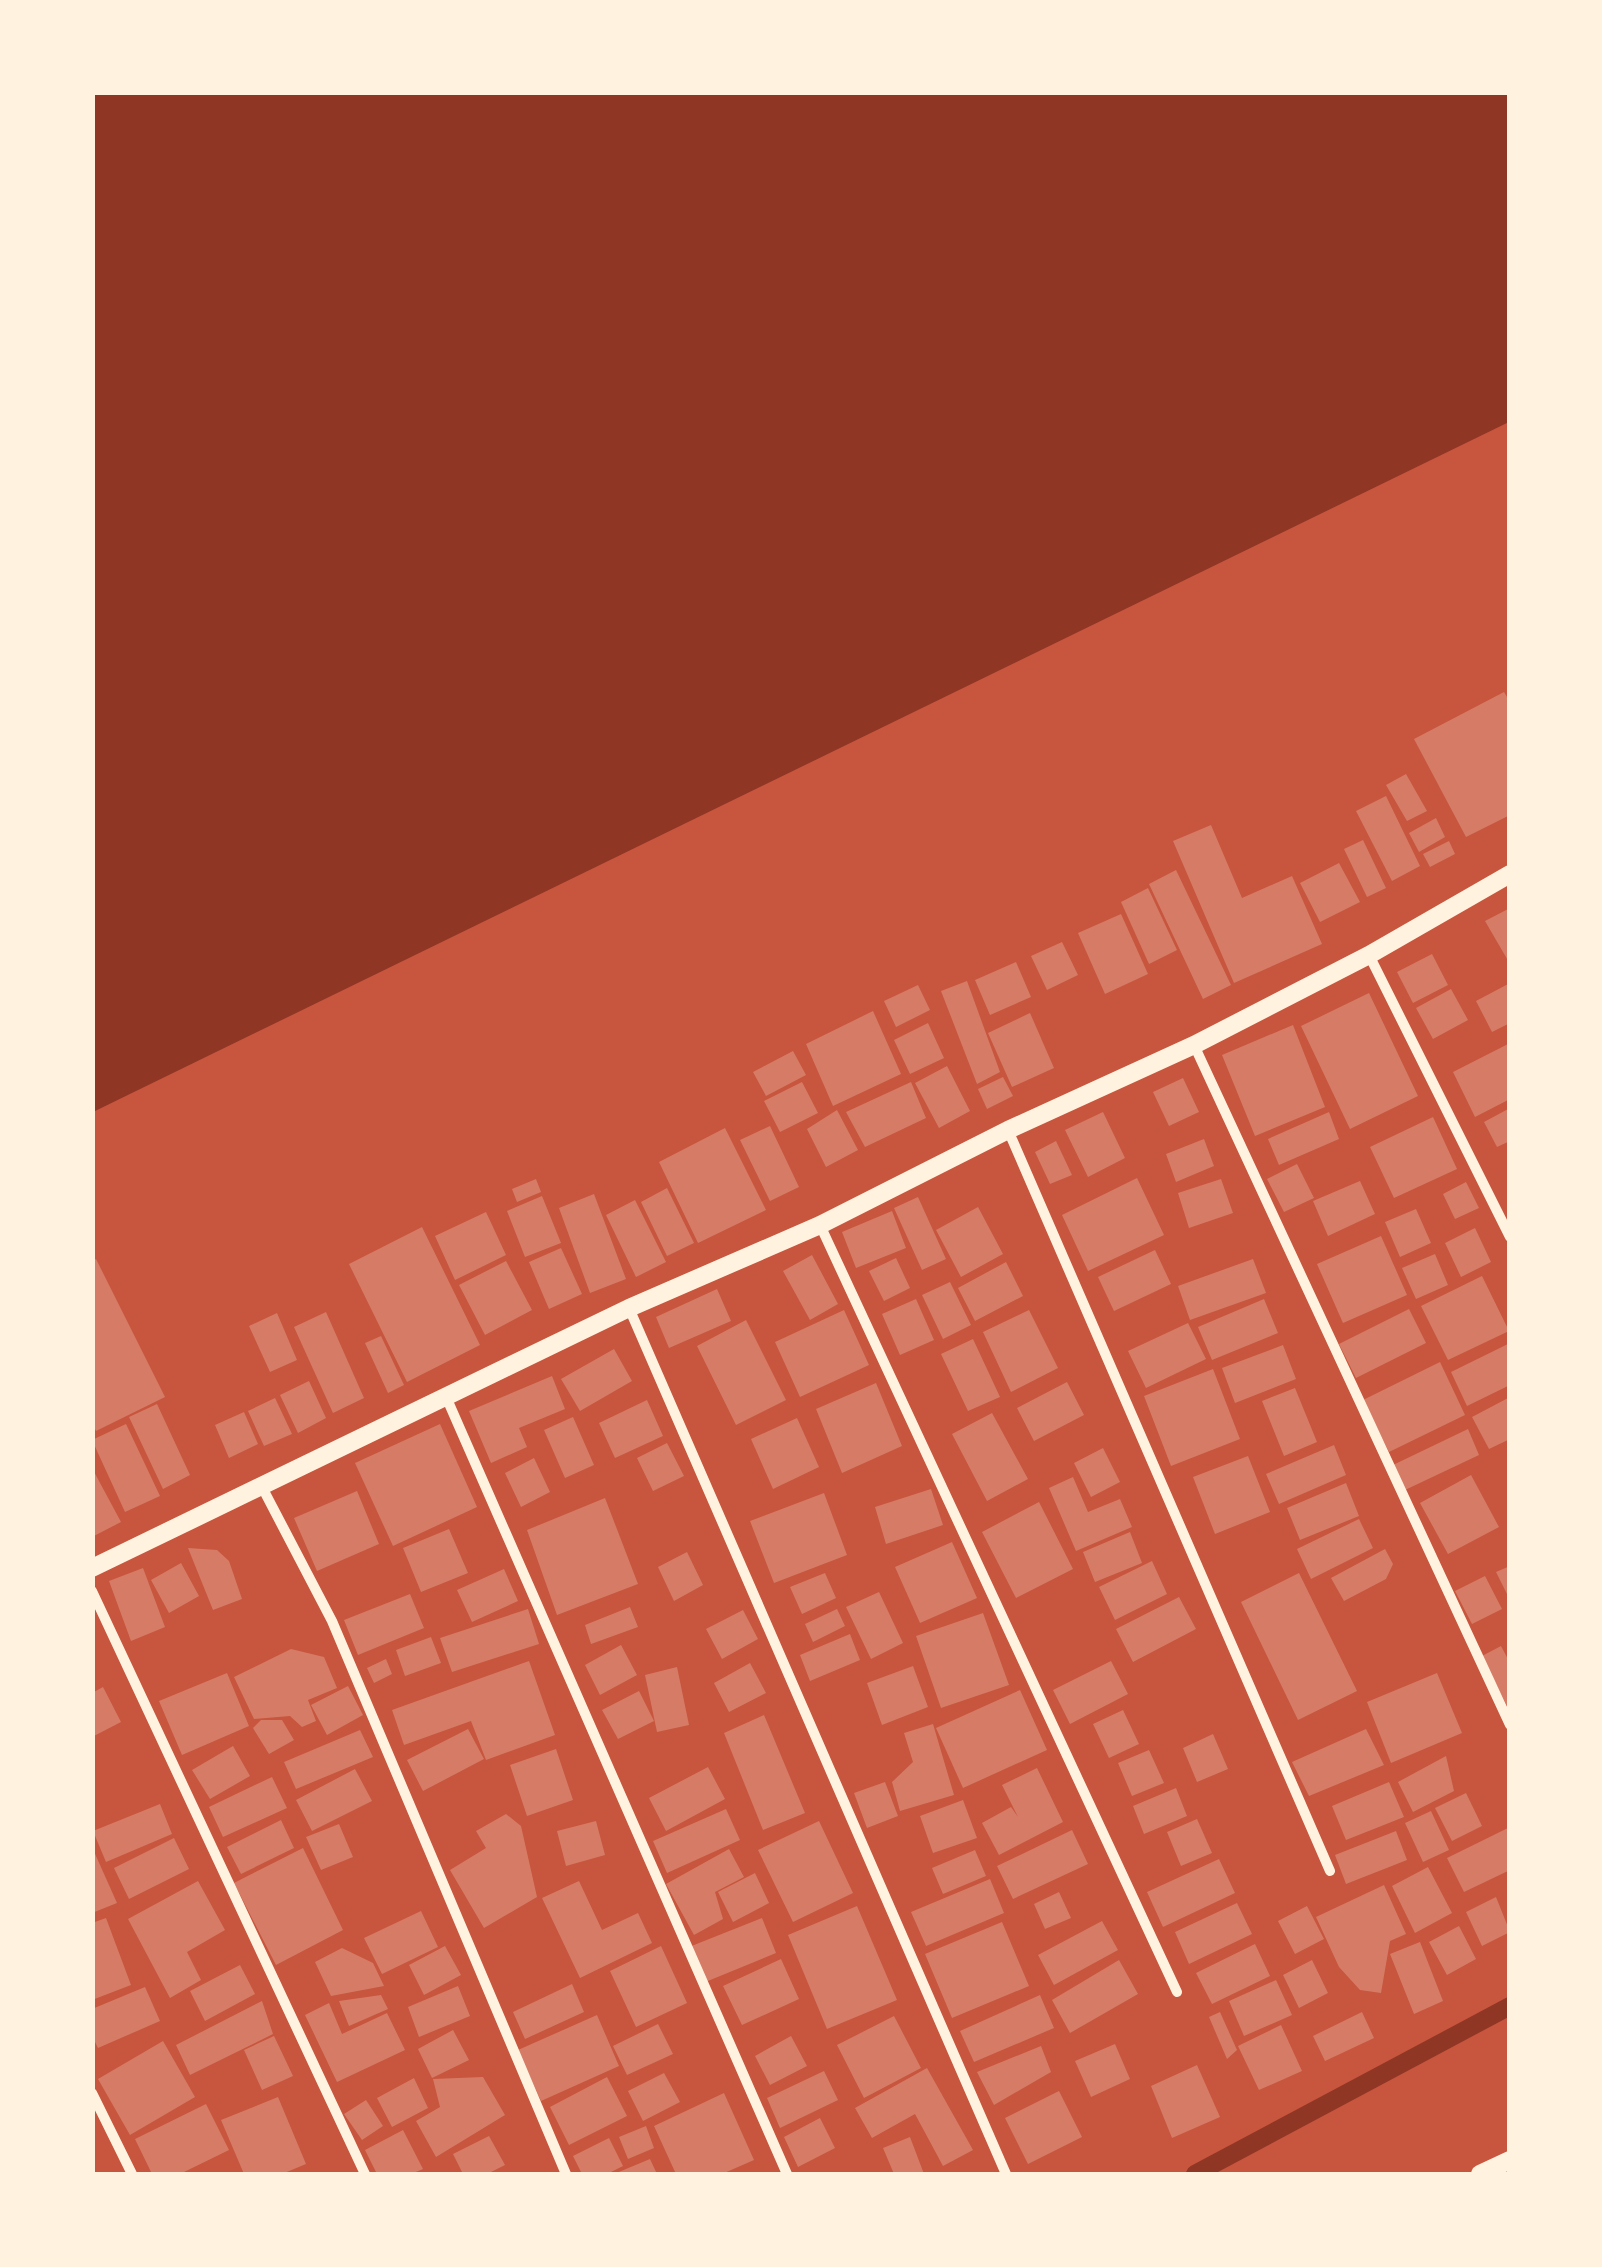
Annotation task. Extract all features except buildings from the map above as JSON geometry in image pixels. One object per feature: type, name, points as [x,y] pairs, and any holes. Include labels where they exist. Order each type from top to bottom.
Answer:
[{"type":"street","points":[[92,1568],[629,1308],[820,1226],[1008,1130],[1194,1045],[1370,955],[1510,874]]},
{"type":"street","points":[[1370,955],[1510,1237]]},
{"type":"street","points":[[1194,1045],[1510,1726]]},
{"type":"street","points":[[1008,1130],[1330,1871]]},
{"type":"street","points":[[820,1226],[1177,1992]]},
{"type":"street","points":[[629,1308],[1006,2174]]},
{"type":"street","points":[[447,1399],[786,2174]]},
{"type":"street","points":[[262,1486],[332,1622],[566,2174]]},
{"type":"street","points":[[92,1592],[365,2174]]},
{"type":"street","points":[[92,2094],[132,2174]]},
{"type":"street","points":[[1480,2174],[1510,2160]]},
{"type":"shaded area","points":[[93,92],[1509,93],[1509,422],[93,1112]]},
{"type":"waterway","points":[[1195,2174],[1510,2006]]}]
